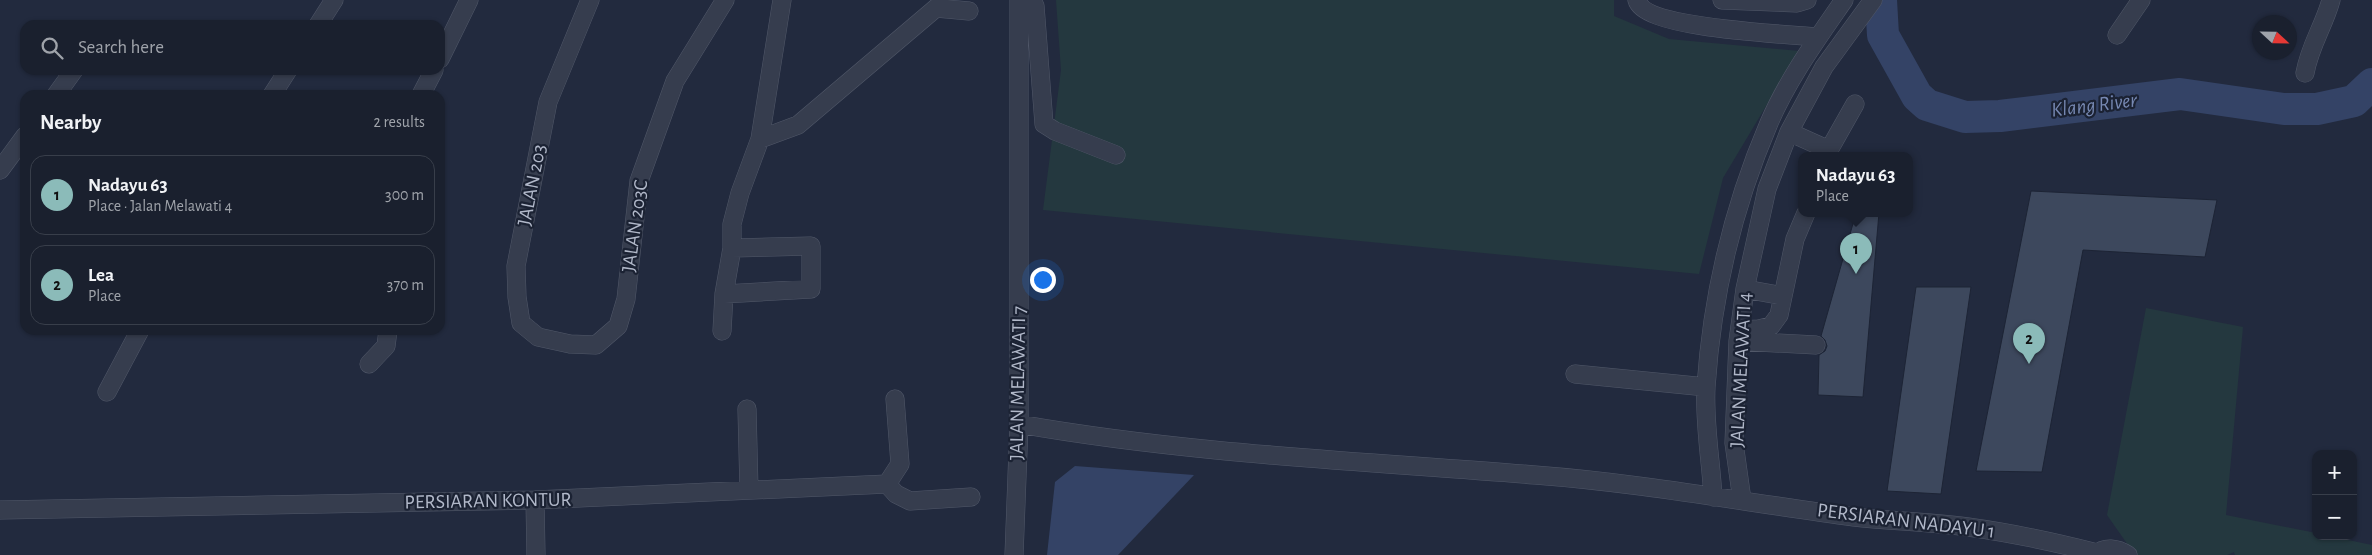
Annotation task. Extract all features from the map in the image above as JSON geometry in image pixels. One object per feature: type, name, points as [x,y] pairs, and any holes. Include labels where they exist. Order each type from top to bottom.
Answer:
[{"type":"street","points":[[321,20],[334,0]]},
{"type":"street","points":[[445,49],[469,0]]},
{"type":"street","name":"JALAN 203","points":[[570,344],[538,337],[521,323],[517,297],[516,266],[548,102],[590,0]]},
{"type":"street","name":"JALAN 203C","points":[[570,344],[596,345],[618,326],[626,299],[639,181],[675,81],[725,0]]},
{"type":"street","points":[[722,330],[724,294],[732,248],[732,224],[740,192],[760,139],[782,0]]},
{"type":"street","name":"JALAN MELAWATI 7","points":[[1014,555],[1018,424],[1019,0]]},
{"type":"street","points":[[1031,0],[1035,6],[1044,124],[1055,131],[1116,155]]},
{"type":"street","points":[[1637,0],[1645,11],[1682,22],[1704,26],[1818,36]]},
{"type":"street","points":[[1722,0],[1797,3],[1807,0]]},
{"type":"street","name":"JALAN MELAWATI 4","points":[[1713,497],[1706,387],[1718,288],[1732,226],[1770,122],[1818,36],[1844,0]]},
{"type":"street","name":"JALAN MELAWATI 4","points":[[1742,500],[1734,443],[1739,336],[1745,289],[1768,189],[1789,132],[1824,67],[1873,0]]},
{"type":"street","points":[[2116,35],[2141,0]]},
{"type":"street","points":[[2305,73],[2309,51],[2328,12],[2331,0]]},
{"type":"street","points":[[760,139],[798,125],[936,8],[969,11]]},
{"type":"street","points":[[60,90],[70,75]]},
{"type":"street","points":[[275,90],[285,75]]},
{"type":"street","points":[[424,90],[431,75]]},
{"type":"street","points":[[1831,152],[1855,104]]},
{"type":"street","points":[[1789,132],[1828,152]]},
{"type":"street","points":[[0,170],[20,143]]},
{"type":"street","points":[[1739,336],[1771,326],[1779,316],[1795,239],[1804,217]]},
{"type":"street","points":[[724,294],[811,288],[811,246],[732,248]]},
{"type":"street","points":[[1745,289],[1783,296]]},
{"type":"street","points":[[107,392],[137,335]]},
{"type":"street","points":[[369,364],[386,346],[387,335]]},
{"type":"street","points":[[1739,336],[1816,344]]},
{"type":"street","points":[[1574,374],[1706,387]]},
{"type":"street","points":[[895,398],[900,464],[887,484],[896,494],[910,501],[971,497]]},
{"type":"street","points":[[747,409],[749,490]]},
{"type":"street","name":"PERSIARAN NADAYU 1","points":[[1018,424],[1071,434],[1280,456],[1538,475],[1742,500],[1858,517],[1968,527],[2025,536],[2096,554],[2107,549],[2118,549],[2128,555]]},
{"type":"street","name":"PERSIARAN KONTUR","points":[[0,510],[535,500],[887,484]]},
{"type":"street","points":[[535,500],[536,555]]},
{"type":"shaded area","points":[[1056,0],[1614,0],[1614,16],[1669,39],[1799,51],[1723,178],[1699,274],[1043,210],[1061,70]]},
{"type":"shaded area","points":[[2146,308],[2243,327],[2226,515],[2312,532],[2312,540],[2348,540],[2372,545],[2372,555],[2235,555],[2234,552],[2227,555],[2135,555],[2107,515]]},
{"type":"water","points":[[1075,466],[1194,475],[1118,555],[1047,555],[1055,482]]},
{"type":"building","points":[[2031,191],[2217,200],[2205,257],[2083,250],[2042,472],[1976,471]]},
{"type":"building","points":[[1855,217],[1879,217],[1863,397],[1818,395],[1819,355],[1825,351],[1827,346],[1821,336]]},
{"type":"building","points":[[1916,287],[1971,287],[1941,494],[1887,491]]},
{"type":"waterway","name":"Klang River","points":[[1881,0],[1883,35],[1917,96],[1927,105],[1965,117],[2000,116],[2180,94],[2284,109],[2317,109],[2354,101],[2372,84]]},
{"type":"place","name":"Nadayu 63","points":[[1856,274]]},
{"type":"place","name":"Lea","points":[[2029,364]]}]
